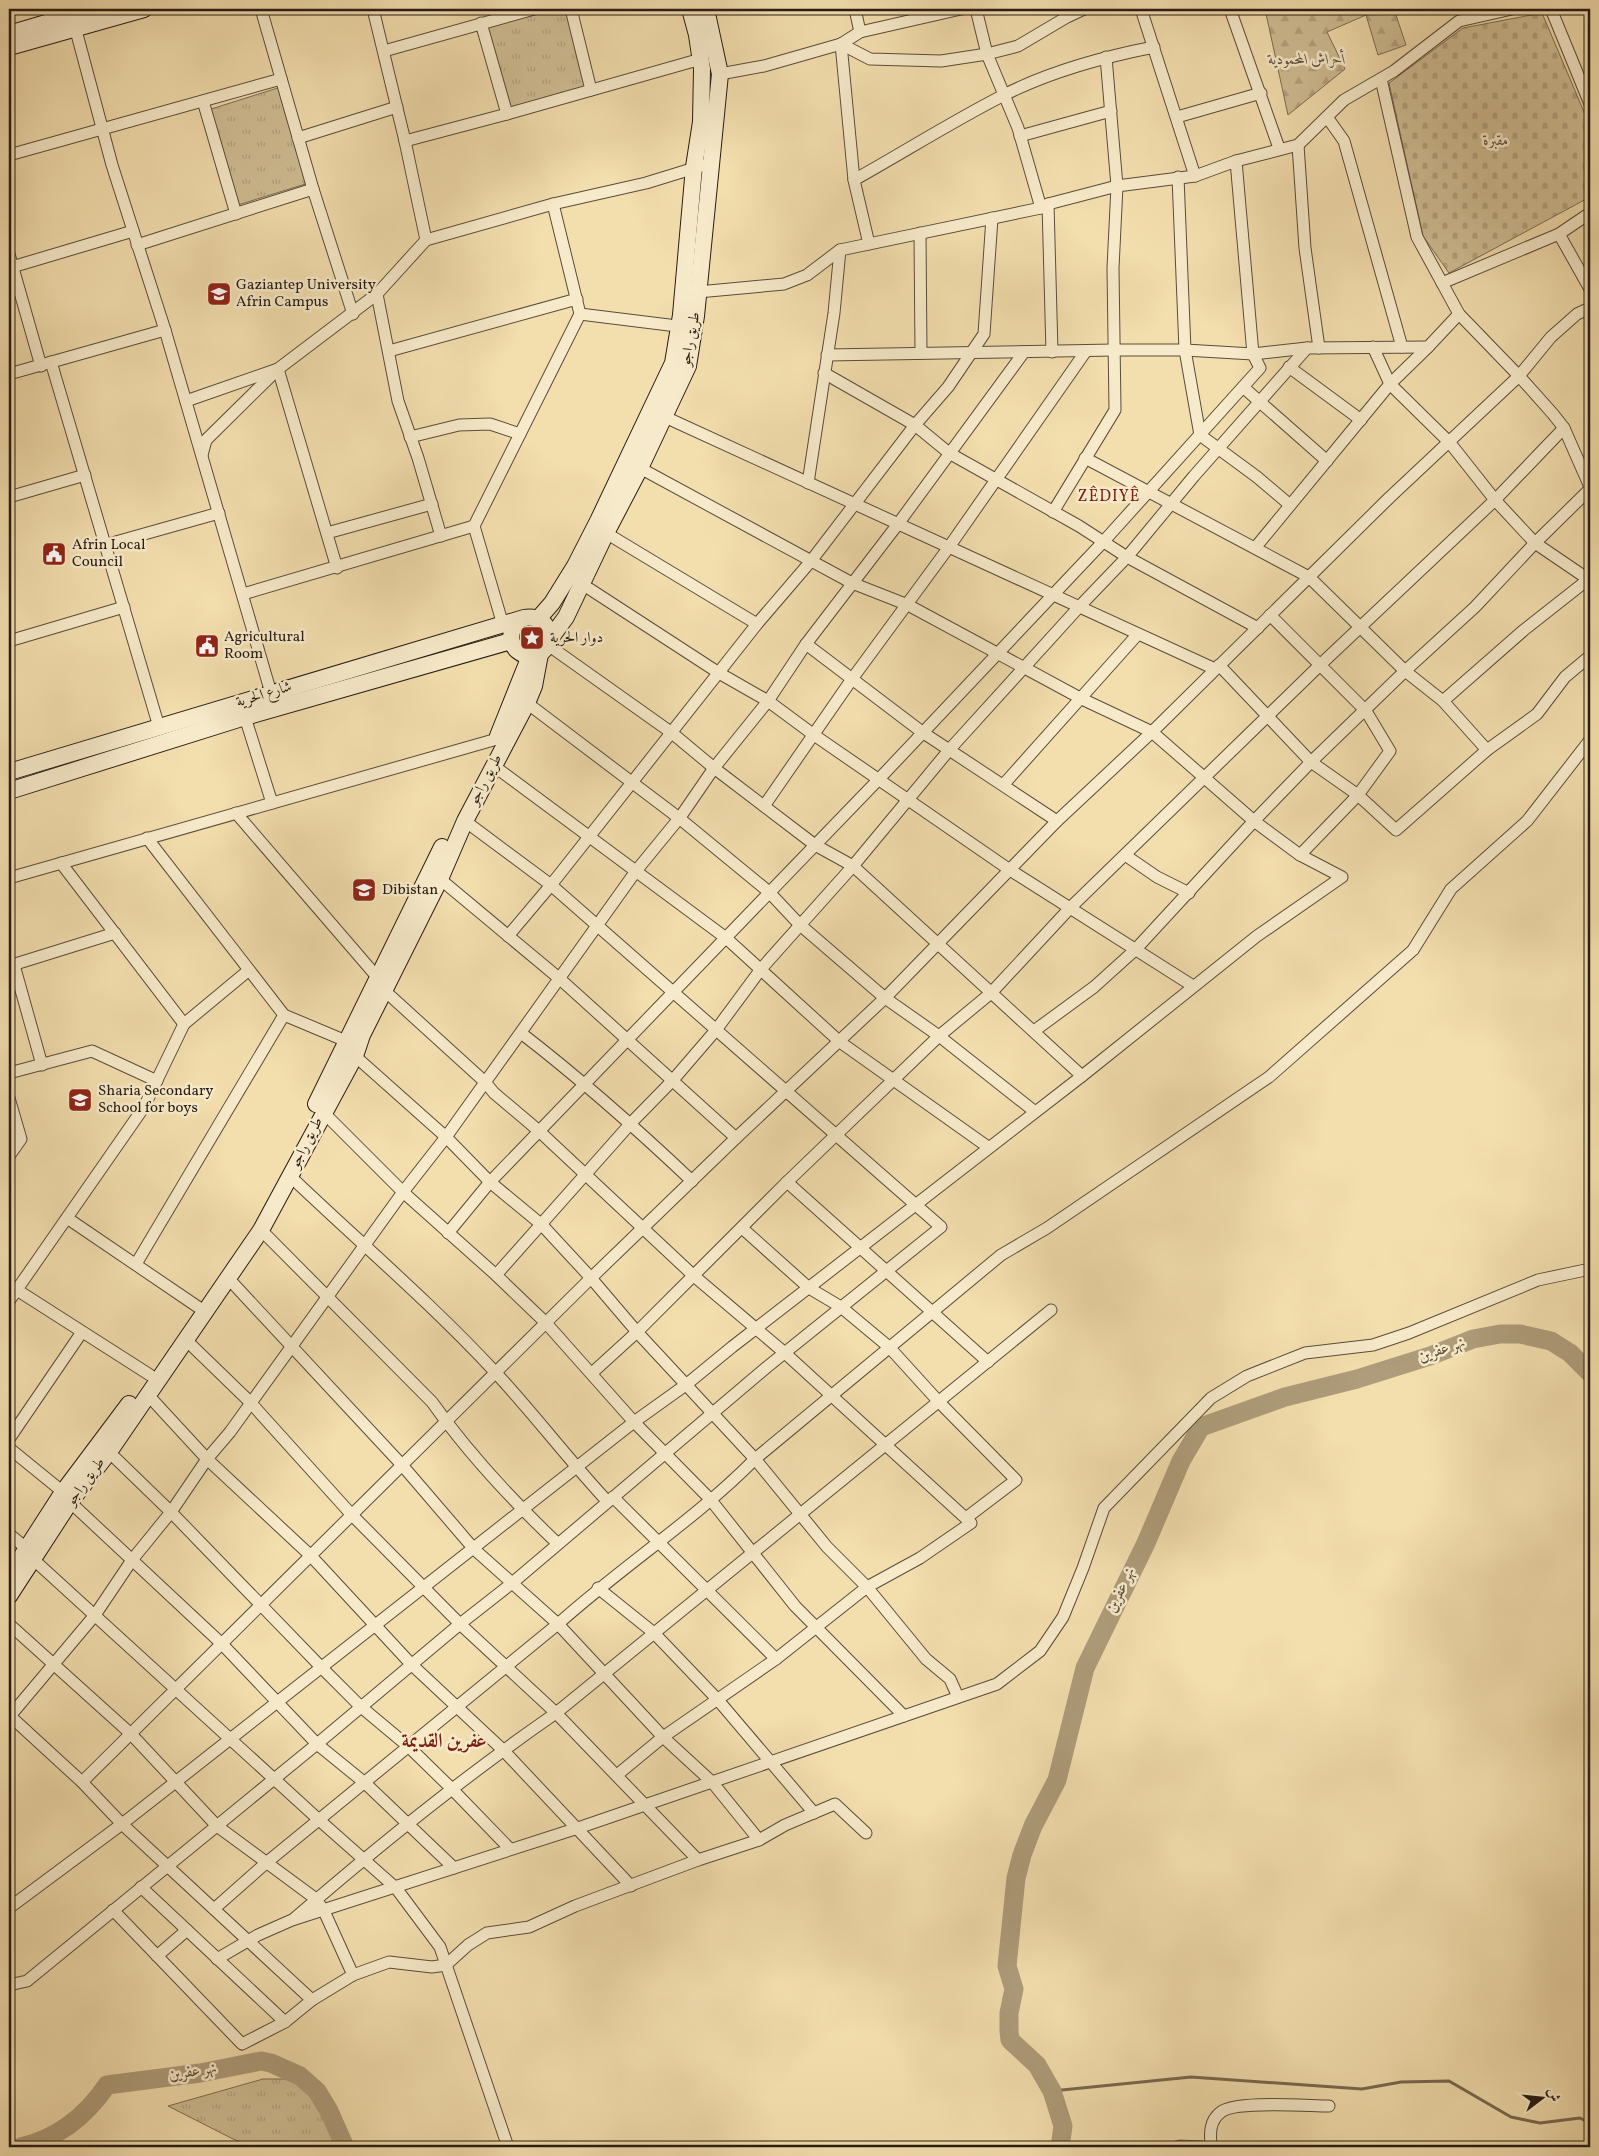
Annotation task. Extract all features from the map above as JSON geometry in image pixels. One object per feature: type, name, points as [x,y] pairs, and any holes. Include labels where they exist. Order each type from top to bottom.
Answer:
[{"type":"main road","points":[[9,47],[73,22],[94,9]]},
{"type":"main road","points":[[9,34],[144,9]]},
{"type":"main road","name":"طريق راجو","points":[[67,1497],[109,1452],[261,1230],[323,1112],[355,1056],[382,985],[497,739],[542,649],[566,617],[665,417],[688,366],[687,327],[694,167],[701,122],[702,77],[701,59],[690,9]]},
{"type":"main road","name":"طريق راجو","points":[[538,619],[552,603],[575,566],[606,505],[673,363],[698,292],[720,74],[706,9]]},
{"type":"main road","points":[[529,617],[538,619],[547,627],[542,649],[520,653],[511,641],[512,629],[520,620],[529,617]]},
{"type":"main road","name":"شارع الحرية","points":[[9,772],[159,727],[245,717],[336,682],[520,620]]},
{"type":"main road","name":"شارع الحرية","points":[[9,791],[205,721],[270,693],[336,682],[511,641]]},
{"type":"main road","name":"طريق راجو","points":[[9,1596],[30,1554],[67,1497],[260,1214],[346,1041],[382,985],[440,879],[465,820],[527,703],[534,686],[542,649]]},
{"type":"main road","name":"طريق راجو","points":[[9,1576],[30,1554]]},
{"type":"street","points":[[261,9],[313,189],[353,314]]},
{"type":"street","points":[[373,9],[405,141],[426,240]]},
{"type":"street","points":[[384,51],[534,9]]},
{"type":"street","points":[[571,9],[591,90]]},
{"type":"street","points":[[855,9],[860,32]]},
{"type":"street","points":[[720,74],[764,66],[841,44],[860,32],[961,9]]},
{"type":"street","points":[[976,9],[987,54],[1005,94],[1044,206],[1052,352]]},
{"type":"street","points":[[841,44],[870,58],[941,61],[987,54],[1018,46],[1084,9]]},
{"type":"street","points":[[1141,9],[1195,176]]},
{"type":"street","points":[[1230,9],[1279,148]]},
{"type":"street","points":[[698,292],[784,284],[807,275],[840,250],[1044,206],[1117,186],[1195,176],[1279,148],[1298,145],[1344,100],[1394,71],[1459,21],[1509,9]]},
{"type":"street","points":[[1550,9],[1590,104]]},
{"type":"street","points":[[73,22],[102,128],[165,330],[243,594],[270,693]]},
{"type":"street","points":[[481,23],[507,114]]},
{"type":"street","points":[[841,44],[854,180],[869,244]]},
{"type":"street","points":[[854,180],[1005,94],[1055,74],[1106,57],[1154,47]]},
{"type":"street","points":[[1053,512],[1115,410],[1113,268],[1117,186],[1106,57]]},
{"type":"street","points":[[405,141],[701,59]]},
{"type":"street","points":[[9,155],[281,78]]},
{"type":"street","points":[[1034,1031],[1094,988],[1136,950],[1254,821],[1311,762],[1405,671],[1476,607],[1535,542],[1590,488],[1564,428],[1519,376],[1459,314],[1417,237],[1381,79]]},
{"type":"street","points":[[1177,117],[1261,93]]},
{"type":"street","points":[[203,101],[236,214]]},
{"type":"street","points":[[298,138],[397,107]]},
{"type":"street","points":[[1020,136],[1111,111]]},
{"type":"street","points":[[1327,117],[1344,141],[1402,347]]},
{"type":"street","points":[[1298,145],[1306,248],[1319,348]]},
{"type":"street","points":[[448,1233],[490,1182],[879,779],[1104,541],[1260,368],[1253,354],[1236,161]]},
{"type":"street","points":[[202,457],[206,440],[278,369],[378,294],[426,240],[553,204],[646,182],[711,163]]},
{"type":"street","points":[[1178,177],[1185,350],[1200,435],[1290,505]]},
{"type":"street","points":[[137,245],[313,189]]},
{"type":"street","points":[[503,625],[474,526],[580,314],[553,204]]},
{"type":"street","points":[[1442,283],[1559,234],[1590,213]]},
{"type":"street","points":[[508,936],[551,886],[757,624],[811,561],[915,425],[948,387],[984,334],[992,218]]},
{"type":"street","points":[[12,267],[133,231]]},
{"type":"street","points":[[920,233],[921,353]]},
{"type":"street","points":[[1559,234],[1590,289]]},
{"type":"street","points":[[808,483],[834,313],[840,250]]},
{"type":"street","points":[[9,254],[85,475],[159,727]]},
{"type":"street","points":[[378,294],[398,402],[441,536]]},
{"type":"street","points":[[389,352],[576,299]]},
{"type":"street","points":[[82,1782],[591,1278],[885,998],[1057,821],[1152,732],[1389,498],[1450,443],[1519,376],[1551,337],[1577,314],[1590,308]]},
{"type":"street","points":[[580,314],[687,327]]},
{"type":"street","points":[[1255,548],[1390,384],[1459,314]]},
{"type":"street","points":[[9,374],[165,330]]},
{"type":"street","points":[[827,355],[1114,350],[1185,350],[1253,354],[1307,348],[1428,347]]},
{"type":"street","points":[[496,1275],[631,1123],[673,1080],[716,1030],[761,970],[799,924],[853,866],[950,749],[1127,557],[1173,504],[1194,476],[1307,348]]},
{"type":"street","points":[[1373,348],[1390,384],[1450,443],[1495,500],[1535,542],[1589,578],[1524,630],[1444,701]]},
{"type":"street","points":[[764,806],[852,679],[908,605],[1086,351]]},
{"type":"street","points":[[312,2000],[122,1824],[82,1782],[9,1716],[95,1615],[132,1560],[171,1512],[207,1459],[230,1432],[403,1192],[446,1137],[598,927],[636,871],[679,818],[714,768],[768,701],[806,644],[898,524],[1024,352]]},
{"type":"street","points":[[1289,367],[1361,420]]},
{"type":"street","points":[[186,401],[278,369]]},
{"type":"street","points":[[278,369],[337,568]]},
{"type":"street","points":[[824,373],[915,425],[949,453],[1104,541],[1127,557],[1258,628]]},
{"type":"street","points":[[1243,388],[1327,461]]},
{"type":"street","points":[[665,417],[1138,634],[1217,667],[1268,716],[1311,762],[1358,795],[1396,830],[1487,750],[1537,714],[1565,677],[1590,656]]},
{"type":"street","points":[[410,437],[458,425],[490,424],[520,434]]},
{"type":"street","points":[[592,1373],[637,1332],[892,1080],[939,1036],[991,993],[1070,908],[1320,665],[1495,500],[1564,428]]},
{"type":"street","points":[[1085,458],[1309,577],[1405,671],[1444,701],[1487,750]]},
{"type":"street","points":[[9,1908],[122,1824],[634,1422],[687,1384],[1034,1111],[1082,1076],[1257,936],[1342,877],[1300,855],[1254,821],[1152,732],[1082,699],[908,605],[852,583],[640,468]]},
{"type":"street","points":[[9,497],[85,475]]},
{"type":"street","points":[[327,533],[432,504]]},
{"type":"street","points":[[106,545],[219,513]]},
{"type":"street","points":[[243,594],[337,568],[474,526]]},
{"type":"street","points":[[606,533],[757,624]]},
{"type":"street","points":[[582,584],[720,673],[768,701],[814,735],[1010,870],[1193,986]]},
{"type":"street","points":[[9,641],[124,607]]},
{"type":"street","points":[[1270,615],[1366,710],[1390,751],[1358,795],[1300,855]]},
{"type":"street","points":[[1004,784],[1082,699],[1138,634]]},
{"type":"street","points":[[806,644],[922,732],[1004,784],[1057,821]]},
{"type":"street","points":[[542,649],[672,733],[714,768],[815,845],[853,866],[1082,1076]]},
{"type":"street","points":[[527,703],[633,781],[679,818],[770,892],[799,924],[885,998],[939,1036],[1034,1111]]},
{"type":"street","points":[[245,717],[272,803]]},
{"type":"street","points":[[9,878],[497,739]]},
{"type":"street","points":[[214,1909],[318,1819],[458,1707],[558,1624],[598,1588],[659,1542],[755,1459],[1001,1255],[1047,1228],[1269,1077],[1413,950],[1451,889],[1527,820],[1590,740]]},
{"type":"street","points":[[494,766],[726,938],[840,1042],[988,1148]]},
{"type":"street","points":[[236,813],[382,985],[494,1093],[539,1131],[694,1276],[786,1354],[971,1523],[920,1558],[867,1587],[776,1659],[663,1737],[617,1775]]},
{"type":"street","points":[[9,1985],[27,1982],[317,1744],[411,1664],[511,1584],[712,1413],[941,1226],[551,886],[465,820]]},
{"type":"street","points":[[147,838],[284,1015],[346,1041]]},
{"type":"street","points":[[1125,855],[1157,878],[1189,893]]},
{"type":"street","points":[[61,863],[184,1024]]},
{"type":"street","points":[[440,879],[560,979],[736,1138]]},
{"type":"street","points":[[42,1065],[11,966],[115,933]]},
{"type":"street","points":[[9,1301],[144,1106],[184,1024],[249,970]]},
{"type":"street","points":[[136,1264],[284,1015]]},
{"type":"street","points":[[521,1033],[586,1083],[692,1181]]},
{"type":"street","points":[[9,1073],[92,1052],[157,1081]]},
{"type":"street","points":[[355,1056],[446,1137],[490,1182],[542,1225],[637,1332],[755,1459],[827,1547],[867,1587],[926,1659],[950,1679],[958,1697]]},
{"type":"street","points":[[9,1098],[21,1139],[9,1156]]},
{"type":"street","points":[[323,1112],[403,1192],[496,1275],[546,1323],[634,1422],[710,1499],[795,1606],[904,1716]]},
{"type":"street","points":[[290,1176],[495,1372],[576,1468],[659,1542],[776,1659]]},
{"type":"street","points":[[787,1182],[988,1362]]},
{"type":"street","points":[[68,1218],[198,1307]]},
{"type":"street","points":[[742,1228],[809,1288],[841,1307],[889,1347],[939,1402],[1016,1480],[966,1518]]},
{"type":"street","points":[[261,1230],[432,1402],[523,1510],[557,1543]]},
{"type":"street","points":[[218,1959],[248,1941],[292,1920],[578,1828],[997,1684],[1040,1652],[1063,1617],[1104,1508],[1211,1398],[1247,1376],[1305,1353],[1373,1345],[1409,1333],[1538,1280],[1590,1269]]},
{"type":"street","points":[[228,1278],[402,1465],[474,1548],[511,1584],[558,1624],[663,1737],[712,1782],[759,1840]]},
{"type":"street","points":[[17,1290],[150,1375]]},
{"type":"street","points":[[292,1920],[452,1789],[556,1713],[1051,1310]]},
{"type":"street","points":[[9,1439],[82,1332]]},
{"type":"street","points":[[186,1340],[250,1402],[352,1514],[460,1624],[556,1713],[698,1860]]},
{"type":"street","points":[[148,1395],[207,1459],[311,1556],[411,1664],[503,1750],[631,1886]]},
{"type":"street","points":[[9,1448],[67,1497],[222,1644],[317,1744],[365,1783],[454,1868]]},
{"type":"street","points":[[109,1452],[171,1512],[360,1706],[452,1789],[510,1849]]},
{"type":"street","points":[[9,1534],[318,1819],[396,1888],[440,1947],[508,2147]]},
{"type":"street","points":[[598,1588],[654,1633],[718,1700],[772,1761],[814,1813]]},
{"type":"street","points":[[9,1624],[130,1734],[217,1826],[316,1899],[324,1911],[353,1976]]},
{"type":"street","points":[[114,1910],[242,2044],[285,2022],[312,2000],[353,1976],[389,1962],[432,1967],[446,1965],[468,1945],[487,1934],[528,1926],[575,1906],[698,1860],[759,1840],[784,1826],[835,1804],[866,1833]]},
{"type":"street","points":[[141,1888],[285,2022]]},
{"type":"street","points":[[157,1956],[187,1930]]},
{"type":"street","points":[[1211,2147],[1210,2128],[1221,2112],[1236,2105],[1329,2106]]},
{"type":"green space","points":[[540,9],[569,9],[590,89],[508,113],[484,25]]},
{"type":"green space","name":"أحراش المحمودية","points":[[1265,9],[1394,9],[1406,45],[1378,55],[1366,15],[1327,32],[1345,69],[1288,115]]},
{"type":"green space","name":"مقبرة","points":[[1542,13],[1590,126],[1590,197],[1449,273],[1423,236],[1389,83],[1463,28]]},
{"type":"green space","points":[[284,86],[315,181],[238,205],[208,110]]},
{"type":"green space","points":[[263,2079],[288,2079],[314,2093],[336,2147],[255,2147],[233,2139],[168,2106]]},
{"type":"water","points":[[1179,2140],[1203,2141],[1203,2147],[1157,2147]]},
{"type":"waterway","name":"نهر عفرين","points":[[1060,2147],[1063,2126],[1052,2091],[1037,2065],[1010,2040],[1009,2013],[1014,1989],[1007,1966],[1016,1878],[1033,1826],[1057,1780],[1085,1668],[1146,1543],[1181,1461],[1201,1427],[1285,1397],[1357,1379],[1430,1356],[1473,1339],[1500,1334],[1520,1334],[1551,1341],[1570,1353],[1590,1373]]},
{"type":"waterway","name":"نهر عفرين","points":[[21,2147],[48,2138],[59,2132],[81,2116],[107,2085],[200,2073],[261,2061],[271,2063],[300,2076],[317,2091],[329,2111],[345,2147]]},
{"type":"waterway","points":[[1052,2091],[1191,2077],[1362,2089],[1401,2082],[1449,2081],[1511,2117],[1540,2123],[1580,2118],[1590,2123]]},
{"type":"place","name":"Gaziantep University Afrin Campus","points":[[219,294]]},
{"type":"place","name":"Afrin Local Council","points":[[54,554]]},
{"type":"place","name":"دوار الحرية","points":[[532,638]]},
{"type":"place","name":"Agricultural Room","points":[[207,646]]},
{"type":"place","name":"Dibistan","points":[[364,890]]},
{"type":"place","name":"Sharia Secondary School for boys","points":[[80,1100]]},
{"type":"district","name":"ZÊDIYÊ","points":[[1109,497]]},
{"type":"district","name":"عفرين القديمة","points":[[444,1742]]}]
